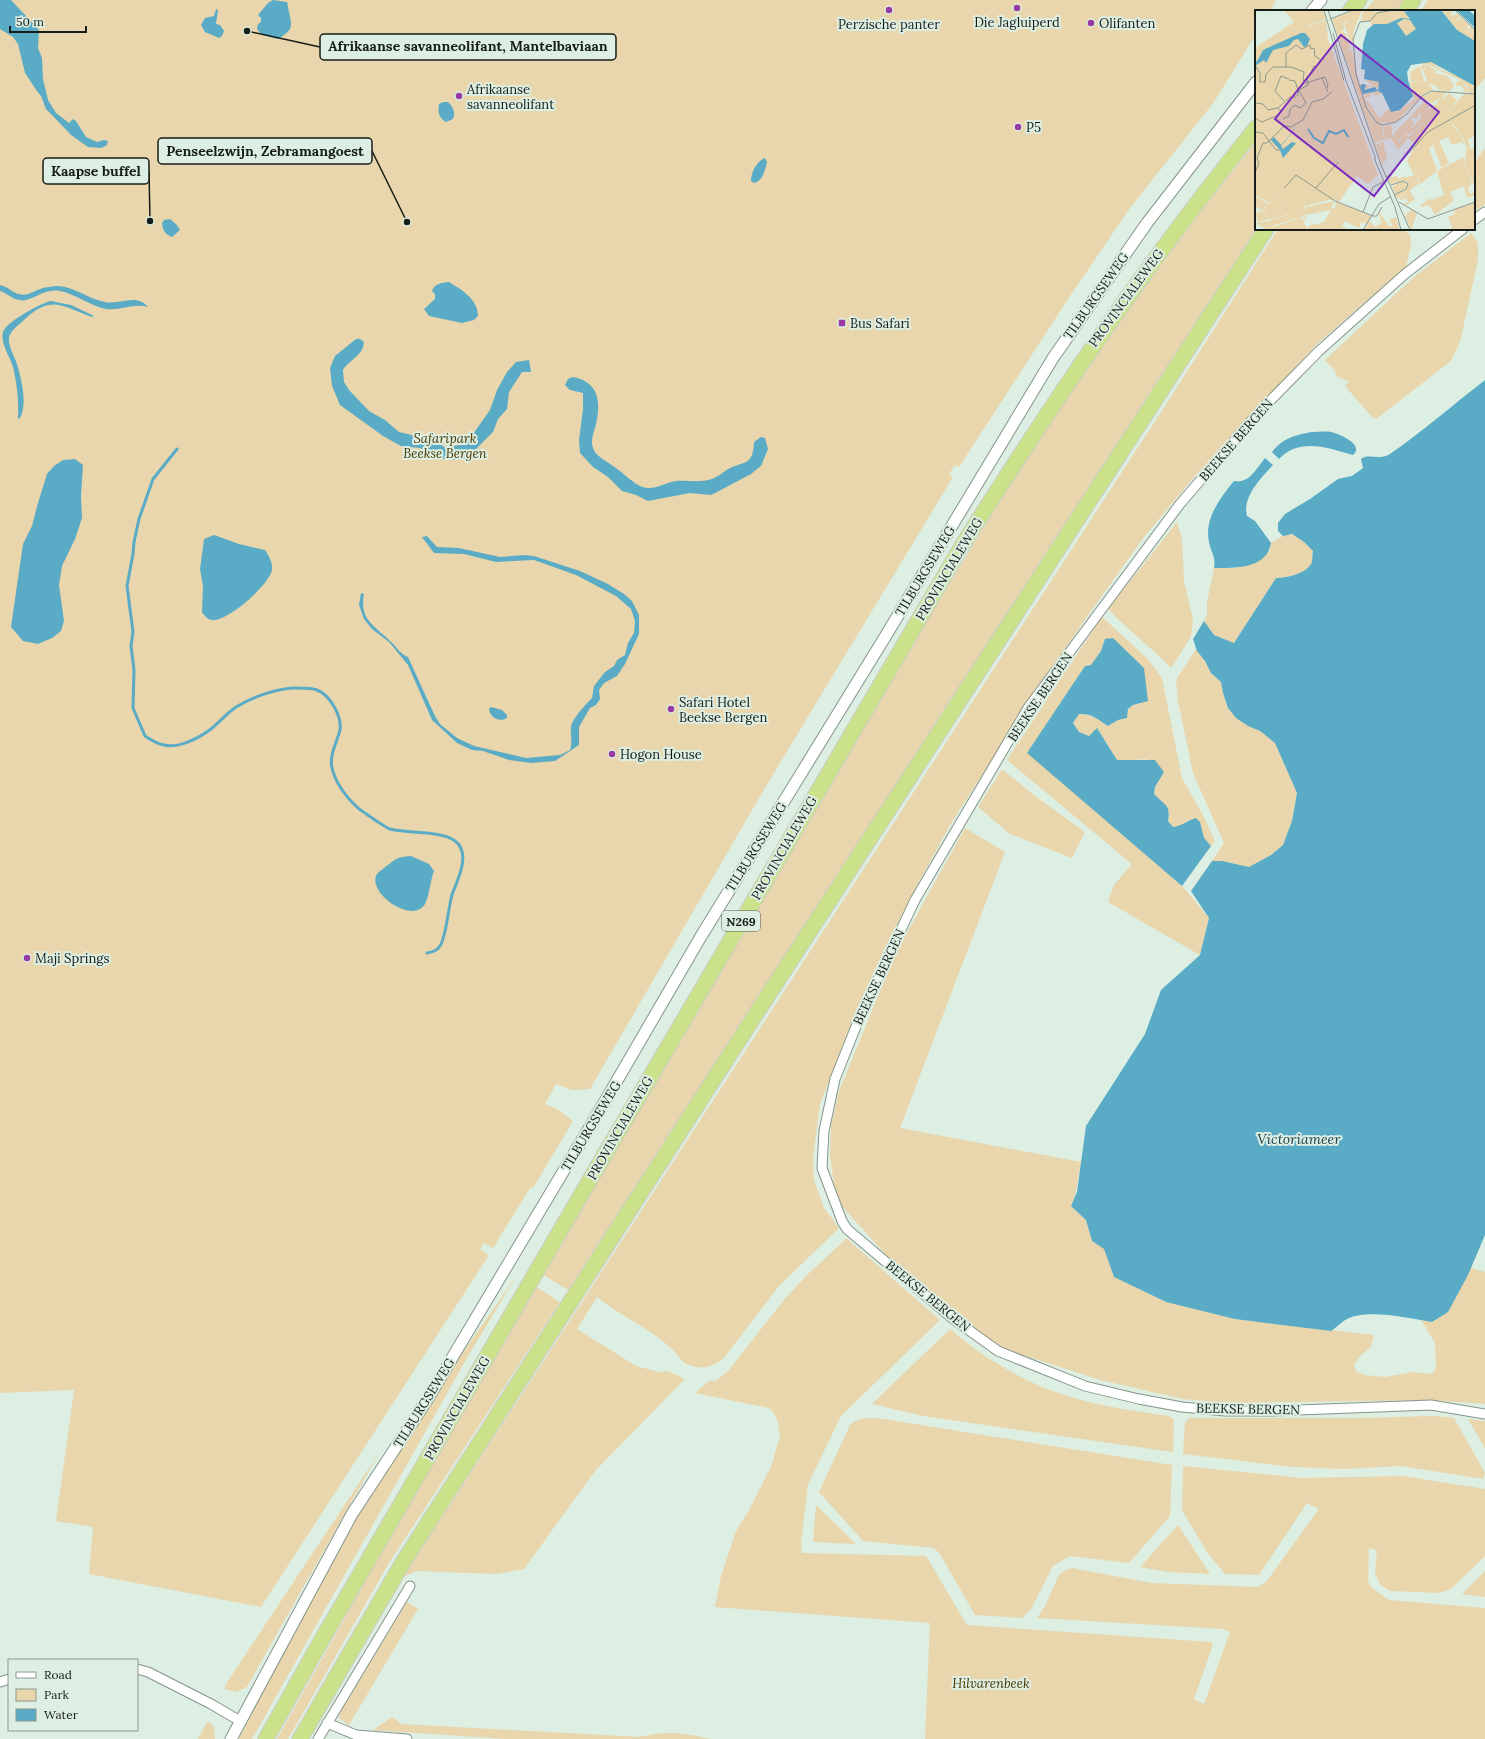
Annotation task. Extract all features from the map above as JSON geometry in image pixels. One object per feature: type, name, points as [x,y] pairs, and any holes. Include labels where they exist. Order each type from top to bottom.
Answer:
[{"type":"highway","points":[[1351,10],[1359,0]]},
{"type":"highway","points":[[1407,10],[1413,0]]},
{"type":"highway","name":"PROVINCIALEWEG","points":[[266,1739],[320,1643],[554,1241],[962,546],[1082,361],[1166,244],[1255,129]]},
{"type":"highway","points":[[300,1739],[405,1559],[752,1020],[1265,230]]},
{"type":"street","points":[[1313,10],[1321,0]]},
{"type":"street","name":"TILBURGSEWEG","points":[[231,1739],[352,1514],[427,1400],[597,1115],[700,938],[885,638],[1053,358],[1147,224],[1255,83]]},
{"type":"street","points":[[1475,219],[1485,212]]},
{"type":"street","name":"BEEKSE BERGEN","points":[[1462,230],[1405,274],[1319,351],[1258,413],[1180,504],[1028,708],[915,900],[859,1019],[835,1079],[824,1131],[822,1168],[842,1221],[847,1229],[952,1318],[998,1351],[1085,1386],[1139,1399],[1182,1407],[1225,1411],[1272,1411],[1430,1405],[1485,1414]]},
{"type":"street","points":[[318,1739],[410,1586]]},
{"type":"street","points":[[138,1670],[148,1672],[204,1700],[240,1721]]},
{"type":"street","points":[[327,1723],[356,1735],[407,1739]]},
{"type":"green space","name":"Safaripark Beekse Bergen","points":[[0,0],[1276,0],[1271,10],[1255,10],[1255,36],[1214,102],[1130,208],[1070,296],[959,467],[955,465],[949,474],[953,477],[766,786],[590,1089],[572,1090],[556,1084],[545,1104],[557,1109],[573,1121],[533,1188],[530,1188],[493,1248],[484,1243],[480,1249],[489,1255],[261,1607],[89,1574],[93,1527],[56,1521],[74,1390],[0,1393]]},
{"type":"green space","points":[[1374,0],[1405,0],[1399,10],[1366,10]]},
{"type":"green space","points":[[1428,0],[1485,0],[1485,78],[1475,89],[1475,10],[1422,10]]},
{"type":"green space","points":[[1255,143],[1255,230],[568,1290],[542,1274],[904,658],[1027,457],[1082,374],[1201,211]]},
{"type":"green space","points":[[1485,148],[1485,204],[1475,211],[1475,162]]},
{"type":"green space","points":[[1277,230],[1404,230],[1410,235],[1411,245],[1406,267],[1318,343],[1194,477],[1144,537],[1084,621],[1019,717],[952,822],[916,887],[883,952],[852,1021],[820,1104],[813,1157],[814,1180],[824,1208],[839,1228],[779,1286],[723,1359],[711,1366],[694,1367],[686,1364],[662,1341],[597,1297],[577,1329],[636,1366],[659,1372],[668,1371],[685,1379],[595,1471],[524,1569],[496,1574],[416,1571],[403,1577],[1163,409]]},
{"type":"green space","points":[[1471,233],[1478,243],[1478,260],[1460,342],[1451,361],[1376,419],[1372,417],[1345,386],[1349,381],[1338,377],[1335,374],[1336,372],[1325,360],[1414,277]]},
{"type":"green space","points":[[1177,522],[1182,539],[1184,581],[1193,620],[1191,637],[1171,668],[1108,609]]},
{"type":"green space","points":[[1286,534],[1290,534],[1298,538],[1313,551],[1311,564],[1300,573],[1276,578],[1234,643],[1214,635],[1204,621],[1207,615],[1207,603],[1214,568],[1237,568],[1270,551],[1271,543]]},
{"type":"green space","points":[[1102,617],[1148,659],[1162,678],[1182,778],[1204,817],[1215,841],[1211,846],[1204,839],[1200,822],[1188,820],[1181,826],[1173,827],[1168,821],[1169,816],[1166,805],[1154,794],[1155,787],[1164,772],[1146,759],[1123,761],[1117,760],[1097,728],[1089,736],[1079,732],[1073,723],[1079,714],[1083,714],[1094,717],[1108,726],[1118,720],[1127,718],[1128,709],[1133,705],[1141,704],[1105,639],[1101,651],[1091,665],[1085,666],[1028,753],[1182,886],[1209,918],[1200,955],[1108,902],[1114,885],[1132,864],[1007,760]]},
{"type":"green space","points":[[1196,649],[1205,661],[1211,673],[1221,682],[1228,708],[1236,718],[1248,726],[1260,731],[1275,743],[1297,793],[1292,821],[1283,845],[1271,855],[1249,867],[1222,861],[1212,861],[1224,843],[1193,773],[1178,701],[1176,680]]},
{"type":"green space","points":[[1002,769],[1039,799],[1085,832],[1072,858],[1010,834],[978,807]]},
{"type":"green space","points":[[965,828],[1005,852],[900,1128],[1081,1162],[1076,1192],[1071,1206],[1086,1220],[1092,1241],[1104,1249],[1114,1277],[1166,1302],[1235,1319],[1374,1335],[1371,1347],[1359,1357],[1354,1365],[1357,1372],[1365,1375],[1385,1377],[1413,1372],[1432,1374],[1436,1368],[1435,1343],[1421,1320],[1432,1322],[1448,1312],[1471,1268],[1485,1272],[1485,1404],[1428,1400],[1224,1403],[1183,1399],[1100,1380],[1001,1348],[953,1313],[886,1255],[840,1204],[834,1184],[830,1156],[831,1126],[839,1091],[885,979],[904,938]]},
{"type":"green space","name":"Hilvarenbeek","points":[[847,1238],[940,1320],[841,1416],[808,1484],[801,1543],[802,1553],[926,1556],[967,1625],[1211,1642],[1213,1645],[1194,1699],[1204,1704],[1230,1632],[1223,1629],[1037,1618],[1045,1606],[1059,1575],[1072,1568],[1151,1583],[1258,1587],[1266,1582],[1319,1509],[1307,1503],[1259,1575],[1225,1574],[1207,1552],[1182,1510],[1183,1466],[1301,1478],[1403,1476],[1485,1489],[1485,1556],[1451,1589],[1440,1593],[1390,1591],[1380,1584],[1375,1573],[1377,1550],[1369,1548],[1368,1581],[1372,1588],[1389,1600],[1485,1608],[1485,1739],[925,1739],[930,1623],[715,1607],[721,1576],[736,1531],[748,1512],[771,1467],[780,1436],[778,1422],[774,1413],[769,1408],[695,1393],[709,1381],[716,1381],[728,1371],[783,1301],[806,1276]]},
{"type":"green space","points":[[517,1275],[467,1358],[252,1739],[239,1739],[314,1592],[363,1506],[446,1377]]},
{"type":"green space","points":[[535,1286],[560,1302],[389,1563],[288,1739],[277,1739],[439,1450]]},
{"type":"green space","points":[[950,1329],[992,1360],[1022,1378],[1054,1392],[1095,1403],[1169,1416],[1174,1420],[1173,1452],[923,1416],[872,1404]]},
{"type":"green space","points":[[1434,1416],[1454,1418],[1485,1473],[1483,1479],[1401,1466],[1345,1469],[1292,1467],[1183,1454],[1185,1423],[1189,1418],[1359,1418]]},
{"type":"green space","points":[[865,1418],[877,1418],[1172,1465],[1170,1516],[1129,1563],[1070,1556],[1053,1566],[1031,1609],[1022,1618],[975,1615],[940,1554],[934,1548],[863,1541],[819,1492],[850,1425],[855,1421]]},
{"type":"green space","points":[[1468,1419],[1485,1421],[1485,1448]]},
{"type":"green space","points":[[379,1453],[247,1687],[236,1692],[224,1689],[228,1681]]},
{"type":"green space","points":[[816,1505],[856,1544],[813,1542]]},
{"type":"green space","points":[[1178,1525],[1210,1574],[1168,1572],[1140,1567]]},
{"type":"green space","points":[[1485,1571],[1485,1597],[1462,1594]]},
{"type":"green space","points":[[407,1602],[418,1609],[349,1725],[339,1718],[341,1711]]},
{"type":"green space","points":[[392,1717],[402,1724],[640,1737],[676,1733],[711,1739],[506,1739],[373,1730]]},
{"type":"green space","points":[[207,1722],[211,1723],[214,1728],[215,1739],[198,1739]]},
{"type":"water","points":[[0,0],[11,0],[39,30],[38,48],[42,58],[43,79],[48,100],[56,113],[69,123],[73,119],[76,121],[86,137],[97,142],[104,140],[108,141],[107,145],[101,148],[88,147],[71,135],[46,109],[41,96],[25,73],[18,44],[13,37],[0,29]]},
{"type":"water","points":[[273,0],[287,2],[291,22],[289,31],[278,39],[262,35],[257,29],[258,24],[261,22],[261,18],[258,15],[268,3]]},
{"type":"water","points":[[216,9],[218,10],[216,24],[220,25],[224,31],[222,36],[219,38],[205,32],[201,25],[205,18],[214,16]]},
{"type":"water","points":[[448,102],[453,108],[454,112],[453,119],[446,122],[441,118],[439,112],[439,104]]},
{"type":"water","points":[[765,158],[767,162],[763,175],[760,180],[754,183],[751,181],[753,171],[757,164]]},
{"type":"water","points":[[170,219],[180,230],[172,237],[165,232],[162,223],[164,220]]},
{"type":"water","points":[[449,282],[464,292],[472,300],[478,316],[474,320],[462,323],[429,316],[424,309],[435,299],[435,294],[432,291],[433,288],[439,284]]},
{"type":"water","points":[[0,285],[22,295],[47,287],[58,286],[105,302],[111,303],[133,300],[143,303],[148,307],[138,306],[106,309],[60,291],[43,293],[28,299],[19,300],[0,291]]},
{"type":"water","points":[[51,301],[71,305],[94,316],[92,317],[58,305],[50,305],[34,311],[12,332],[9,337],[9,343],[20,375],[24,398],[22,412],[20,418],[18,419],[16,380],[13,367],[4,345],[2,336],[3,332],[10,323],[17,318],[46,302]]},
{"type":"water","points":[[356,339],[360,339],[364,342],[363,347],[359,354],[343,370],[344,382],[349,390],[369,411],[385,420],[399,432],[437,441],[444,447],[461,445],[473,434],[490,410],[497,390],[507,372],[516,362],[529,360],[531,372],[522,372],[509,392],[507,409],[498,419],[493,432],[467,458],[455,460],[444,459],[436,457],[420,448],[401,446],[383,436],[340,405],[332,386],[330,368],[335,356]]},
{"type":"water","points":[[573,377],[588,383],[593,388],[598,401],[598,416],[592,442],[594,451],[640,486],[645,488],[654,488],[676,481],[698,481],[712,479],[749,460],[753,451],[754,442],[761,437],[765,438],[768,449],[761,466],[751,474],[711,495],[690,493],[648,501],[636,495],[622,491],[608,477],[593,467],[580,453],[579,440],[583,409],[583,393],[570,390],[565,385],[568,379]]},
{"type":"water","name":"Victoriameer","points":[[1485,380],[1485,1235],[1468,1275],[1448,1312],[1432,1322],[1390,1315],[1367,1314],[1349,1318],[1331,1331],[1235,1319],[1166,1302],[1114,1277],[1104,1249],[1092,1241],[1086,1220],[1071,1206],[1077,1192],[1086,1126],[1145,1034],[1161,990],[1200,955],[1209,918],[1191,891],[1212,861],[1222,861],[1249,867],[1271,855],[1283,845],[1292,821],[1297,793],[1275,743],[1260,731],[1248,726],[1236,718],[1228,708],[1221,682],[1211,673],[1205,661],[1197,651],[1193,639],[1204,621],[1214,635],[1234,643],[1276,578],[1300,573],[1311,564],[1313,551],[1304,542],[1292,534],[1283,536],[1278,531],[1278,523],[1285,514],[1310,499],[1338,479],[1352,476],[1363,468],[1361,459],[1364,457],[1382,457],[1390,454]]},
{"type":"water","points":[[1329,432],[1340,435],[1350,440],[1354,444],[1356,451],[1353,455],[1324,447],[1305,446],[1287,452],[1279,459],[1272,452],[1285,440],[1300,434]]},
{"type":"water","points":[[1265,458],[1273,465],[1254,488],[1247,502],[1246,509],[1247,516],[1255,521],[1271,543],[1268,552],[1263,558],[1249,565],[1231,568],[1214,568],[1214,560],[1208,533],[1214,509],[1223,494],[1234,481],[1248,478]]},
{"type":"water","points":[[75,459],[83,465],[81,496],[82,518],[75,539],[62,566],[59,585],[64,621],[61,631],[52,638],[38,644],[23,641],[11,627],[23,544],[32,526],[47,474],[54,466],[63,460]]},
{"type":"water","points":[[214,535],[239,544],[265,550],[272,565],[272,570],[263,585],[246,602],[227,616],[211,620],[202,612],[203,586],[200,569],[204,539]]},
{"type":"water","points":[[427,536],[437,547],[459,548],[500,557],[523,555],[534,556],[580,571],[608,584],[632,601],[639,615],[639,634],[625,664],[617,676],[604,683],[599,690],[600,699],[596,705],[590,708],[579,727],[579,745],[555,761],[531,763],[509,760],[483,751],[472,750],[457,743],[432,720],[408,665],[389,642],[372,629],[364,619],[359,605],[361,593],[364,594],[363,603],[366,616],[374,626],[405,656],[408,657],[440,724],[457,738],[474,746],[526,758],[560,755],[570,750],[571,727],[574,720],[592,698],[594,686],[605,672],[614,666],[617,660],[625,655],[628,643],[634,633],[635,621],[631,609],[616,596],[576,575],[534,560],[496,562],[464,554],[434,553],[422,537]]},
{"type":"water","points":[[1113,638],[1144,668],[1148,701],[1133,705],[1128,709],[1127,718],[1118,720],[1108,726],[1087,714],[1079,714],[1073,723],[1079,732],[1089,736],[1097,728],[1117,760],[1155,760],[1164,772],[1155,787],[1154,794],[1168,808],[1168,821],[1173,827],[1196,818],[1200,822],[1204,838],[1211,846],[1182,886],[1027,753],[1085,666],[1091,665],[1101,651],[1105,639]]},
{"type":"water","points":[[491,707],[502,710],[507,715],[507,718],[501,720],[493,717],[489,709]]},
{"type":"water","points":[[411,856],[429,864],[434,871],[425,904],[419,910],[411,911],[402,909],[392,904],[378,890],[375,882],[377,874],[394,861],[402,857]]},
{"type":"waterway","points":[[177,449],[153,479],[139,519],[127,586],[133,632],[131,646],[134,670],[133,708],[145,736],[154,742],[170,746],[188,742],[206,732],[236,707],[258,696],[283,689],[311,688],[326,696],[331,701],[337,713],[340,724],[340,730],[332,753],[332,768],[342,790],[349,799],[360,809],[390,829],[445,836],[455,841],[461,849],[463,861],[452,896],[442,942],[433,952],[427,953]]},
{"type":"place","name":"Die Jagluiperd","points":[[1017,8]]},
{"type":"place","name":"Perzische panter","points":[[889,10]]},
{"type":"place","name":"Olifanten","points":[[1091,23]]},
{"type":"place","name":"Afrikaanse savanneolifant, Mantelbaviaan","points":[[247,31]]},
{"type":"place","name":"Afrikaanse savanneolifant","points":[[459,96]]},
{"type":"place","name":"P5","points":[[1018,127]]},
{"type":"place","name":"Kaapse buffel","points":[[150,221]]},
{"type":"place","name":"Penseelzwijn, Zebramangoest","points":[[407,222]]},
{"type":"place","name":"Bus Safari","points":[[842,323]]},
{"type":"place","name":"Safari Hotel Beekse Bergen","points":[[671,709]]},
{"type":"place","name":"Hogon House","points":[[612,754]]},
{"type":"place","name":"Maji Springs","points":[[27,958]]}]
